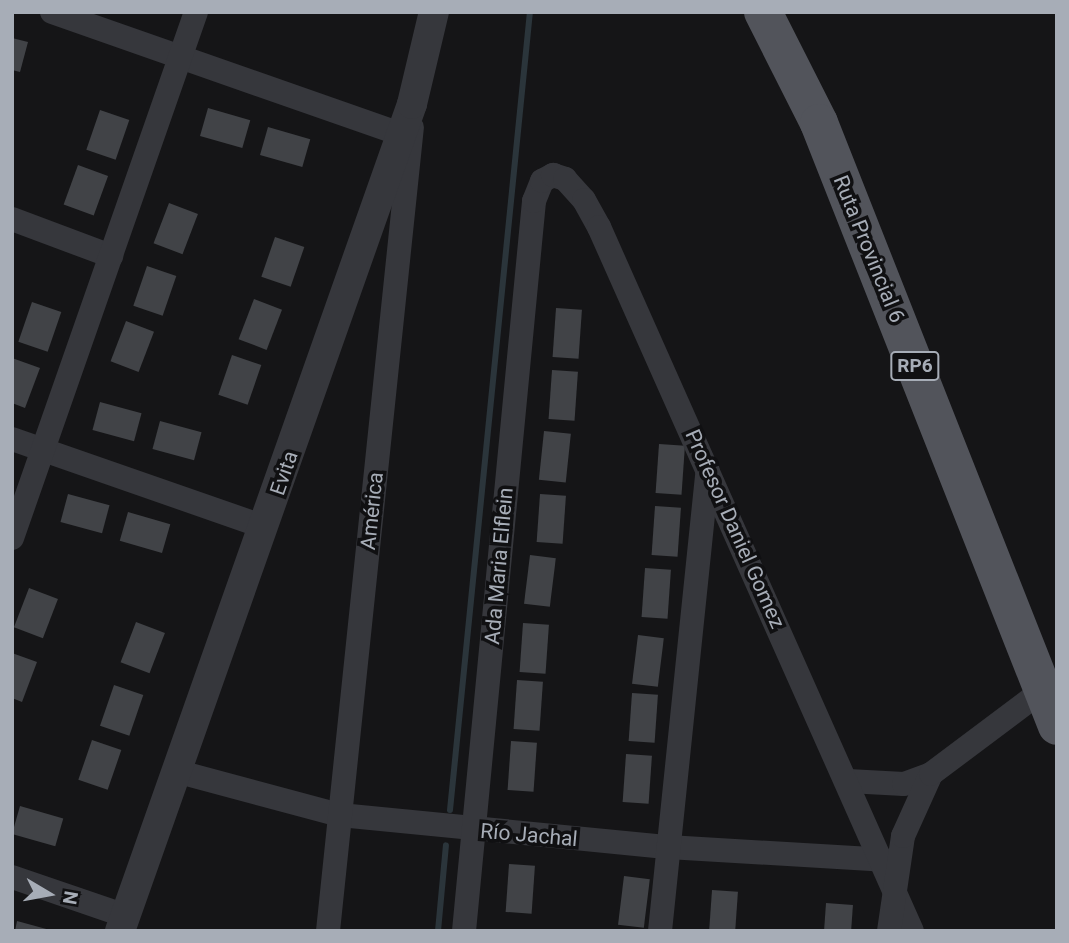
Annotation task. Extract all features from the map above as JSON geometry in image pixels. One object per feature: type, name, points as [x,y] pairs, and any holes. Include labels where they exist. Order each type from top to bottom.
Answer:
[{"type":"main road","name":"Ruta Provincial 6","points":[[763,12],[819,123],[1057,726]]},
{"type":"street","points":[[52,12],[401,134]]},
{"type":"street","points":[[12,538],[196,12]]},
{"type":"street","name":"Evita","points":[[123,923],[179,772],[401,134],[416,90],[435,12]]},
{"type":"street","name":"América","points":[[328,931],[416,90]]},
{"type":"street","name":"Profesor Daniel Gomez","points":[[534,201],[542,181],[553,175],[565,179],[584,200],[709,469],[884,860],[912,931]]},
{"type":"street","name":"Ada Maria Elflein","points":[[464,931],[534,201]]},
{"type":"street","points":[[12,219],[111,256]]},
{"type":"street","points":[[12,439],[265,527]]},
{"type":"street","points":[[660,931],[709,469]]},
{"type":"street","points":[[848,781],[904,784],[931,774],[1042,690]]},
{"type":"street","name":"Río Jachal","points":[[179,772],[340,815],[668,847],[884,860]]},
{"type":"street","points":[[889,931],[903,836],[931,774]]},
{"type":"street","points":[[12,877],[123,923]]},
{"type":"building","points":[[12,38],[28,42],[20,72],[12,70]]},
{"type":"building","points":[[208,108],[250,120],[242,148],[200,136]]},
{"type":"building","points":[[100,110],[129,120],[116,160],[86,150]]},
{"type":"building","points":[[268,127],[310,139],[302,167],[260,155]]},
{"type":"building","points":[[78,165],[108,176],[94,215],[64,204]]},
{"type":"building","points":[[169,203],[198,214],[183,254],[154,243]]},
{"type":"building","points":[[275,237],[304,247],[291,287],[261,277]]},
{"type":"building","points":[[147,266],[176,276],[163,316],[133,306]]},
{"type":"building","points":[[254,299],[282,310],[267,350],[239,339]]},
{"type":"building","points":[[32,302],[61,312],[48,352],[18,342]]},
{"type":"building","points":[[556,308],[582,310],[579,359],[553,357]]},
{"type":"building","points":[[126,321],[154,332],[139,372],[111,361]]},
{"type":"building","points":[[232,355],[261,365],[248,405],[218,395]]},
{"type":"building","points":[[12,358],[40,368],[25,408],[12,403]]},
{"type":"building","points":[[552,370],[578,372],[575,421],[549,419]]},
{"type":"building","points":[[100,402],[142,413],[134,441],[92,430]]},
{"type":"building","points":[[160,421],[202,432],[194,460],[152,449]]},
{"type":"building","points":[[544,431],[571,434],[566,483],[539,480]]},
{"type":"building","points":[[659,444],[685,446],[682,495],[656,493]]},
{"type":"building","points":[[68,494],[110,505],[102,533],[60,522]]},
{"type":"building","points":[[540,494],[566,496],[563,544],[537,542]]},
{"type":"building","points":[[655,506],[681,508],[678,557],[652,555]]},
{"type":"building","points":[[128,512],[170,524],[162,553],[120,541]]},
{"type":"building","points":[[530,555],[556,558],[550,607],[524,604]]},
{"type":"building","points":[[645,568],[671,570],[668,619],[642,617]]},
{"type":"building","points":[[29,588],[58,599],[43,638],[14,627]]},
{"type":"building","points":[[136,622],[165,633],[150,673],[121,662]]},
{"type":"building","points":[[523,623],[549,625],[546,674],[520,672]]},
{"type":"building","points":[[638,635],[664,638],[658,687],[632,684]]},
{"type":"building","points":[[12,653],[37,662],[22,702],[12,698]]},
{"type":"building","points":[[517,680],[543,682],[540,731],[514,729]]},
{"type":"building","points":[[114,685],[143,695],[129,736],[100,726]]},
{"type":"building","points":[[632,693],[658,695],[655,743],[629,741]]},
{"type":"building","points":[[92,740],[121,750],[108,790],[78,780]]},
{"type":"building","points":[[511,741],[537,743],[534,792],[508,790]]},
{"type":"building","points":[[626,754],[652,756],[649,804],[623,802]]},
{"type":"building","points":[[20,806],[63,818],[55,846],[12,834]]},
{"type":"building","points":[[509,864],[535,866],[532,914],[506,912]]},
{"type":"building","points":[[624,876],[650,879],[644,928],[618,925]]},
{"type":"building","points":[[712,890],[738,892],[735,931],[709,931]]},
{"type":"building","points":[[826,903],[853,905],[851,931],[824,931]]},
{"type":"building","points":[[17,921],[50,930],[50,931],[15,931]]},
{"type":"waterway","points":[[450,810],[530,12]]},
{"type":"waterway","points":[[438,931],[446,845]]}]
